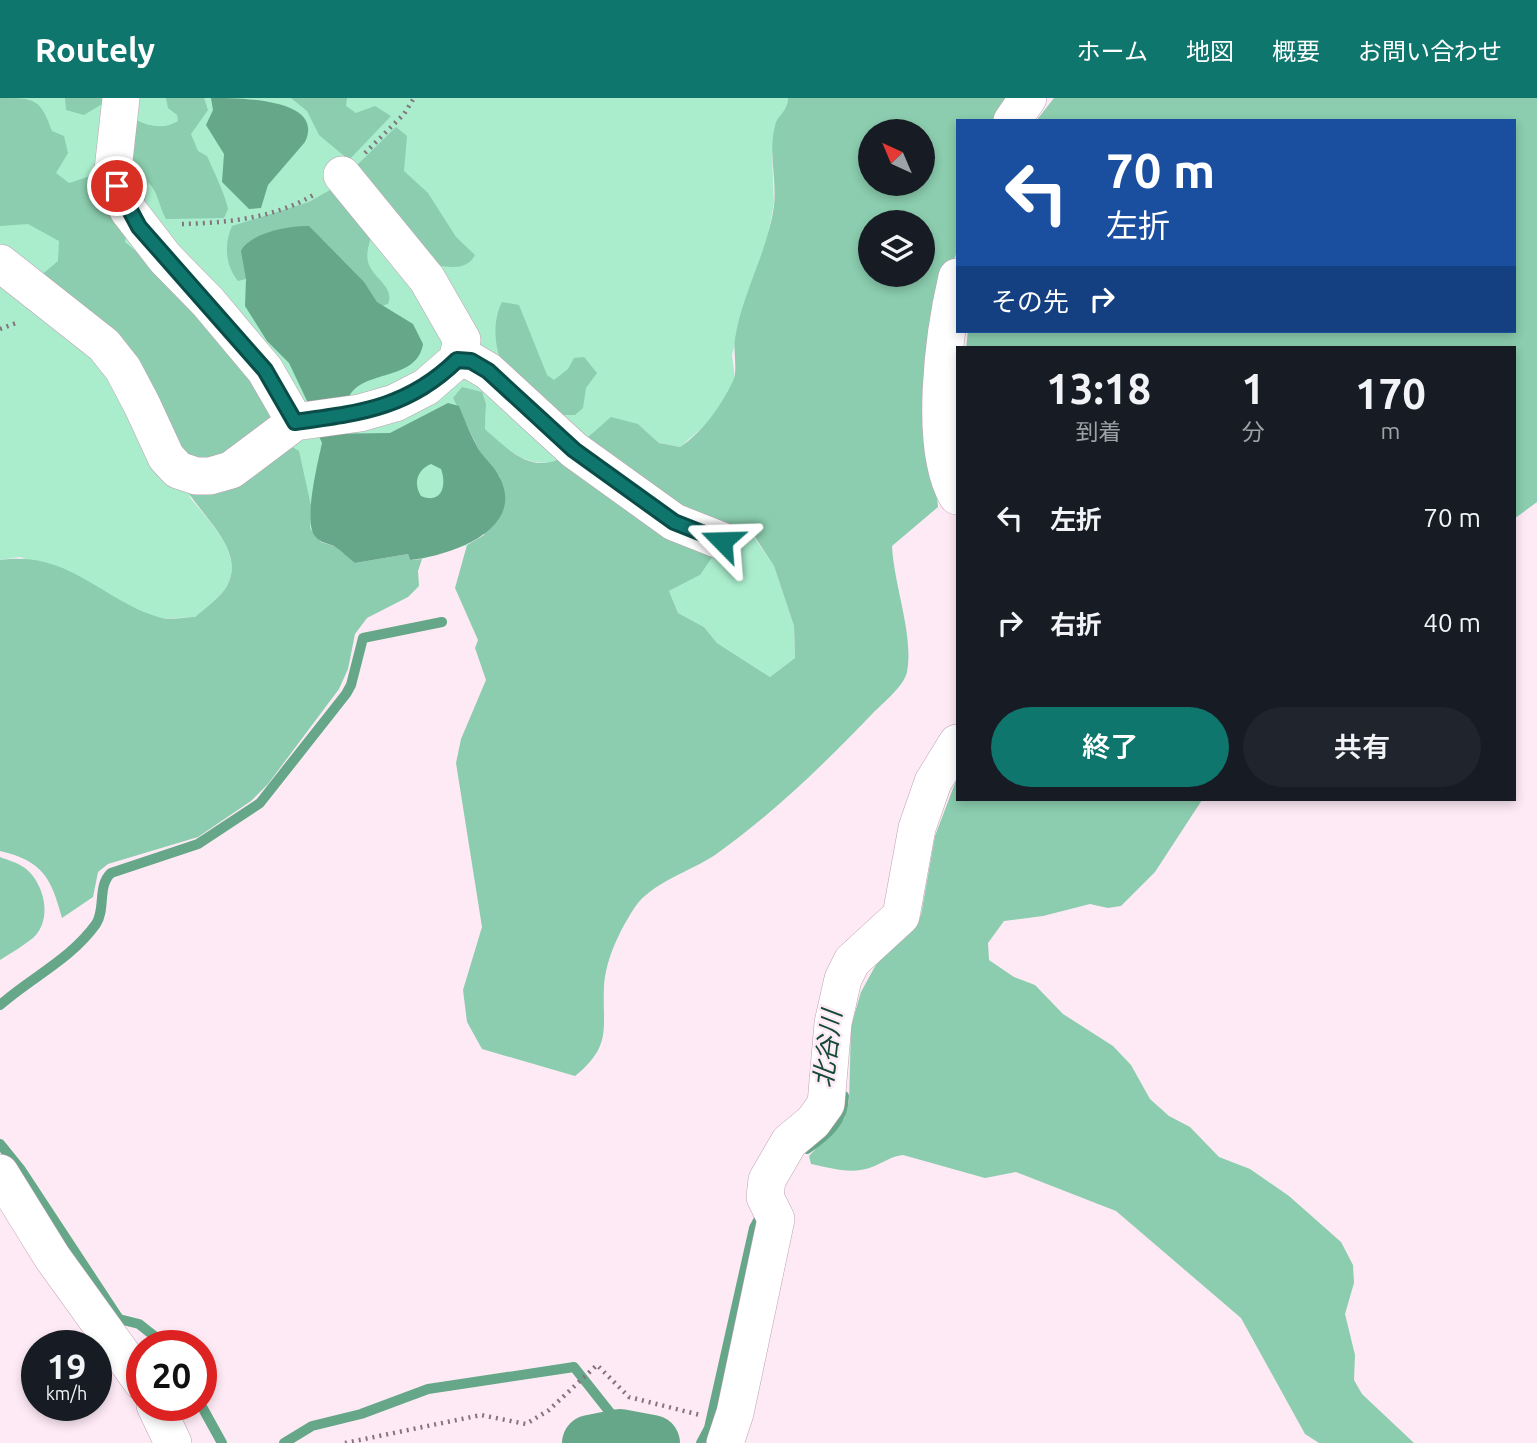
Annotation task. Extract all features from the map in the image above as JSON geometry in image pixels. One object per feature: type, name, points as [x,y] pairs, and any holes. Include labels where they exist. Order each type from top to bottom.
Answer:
[{"type":"street","points":[[121,98],[113,170],[117,186],[139,227],[265,370],[295,422]]},
{"type":"street","points":[[1014,119],[1028,98]]},
{"type":"street","points":[[0,263],[104,345],[123,369],[166,457],[178,470],[210,476],[231,470],[295,422],[360,413],[395,403],[426,387],[457,360],[462,340],[427,279],[342,176]]},
{"type":"street","points":[[956,281],[950,305],[942,395],[948,481],[956,494]]},
{"type":"street","points":[[457,360],[471,361],[488,371],[574,450],[674,522],[722,541]]},
{"type":"street","points":[[726,1439],[776,1219],[765,1197],[767,1180],[789,1142],[813,1122],[826,1104],[833,1023],[843,979],[852,961],[901,916],[917,828],[933,782],[956,745]]},
{"type":"street","points":[[0,1172],[52,1256],[126,1360]]},
{"type":"street","points":[[163,1421],[173,1443]]},
{"type":"path","points":[[139,227],[223,223],[307,199],[342,176],[404,114],[414,98]]},
{"type":"path","points":[[347,1443],[481,1415],[526,1424],[549,1410],[597,1366],[629,1397],[691,1412]]},
{"type":"shaded area","points":[[0,98],[788,98],[772,155],[774,203],[764,256],[750,289],[732,355],[735,379],[710,421],[680,447],[659,443],[638,424],[724,533],[743,529],[752,534],[774,566],[794,626],[795,658],[770,677],[717,643],[704,627],[678,613],[669,591],[700,575],[557,461],[546,463],[526,460],[501,444],[485,429],[486,404],[453,398],[459,406],[467,545],[422,559],[189,496],[214,526],[228,549],[231,574],[224,590],[195,617],[160,619],[20,557],[0,560]]},
{"type":"shaded area","points":[[0,98],[29,100],[40,106],[52,131],[64,136],[68,153],[56,173],[69,183],[103,172],[127,232],[125,242],[154,261],[273,395],[272,423],[239,455],[198,462],[182,448],[39,277],[58,261],[59,241],[28,224],[0,226]]},
{"type":"shaded area","points":[[65,98],[112,98],[84,115],[66,110]]},
{"type":"shaded area","points":[[166,98],[204,98],[208,110],[191,134],[198,151],[207,156],[222,190],[228,209],[224,218],[166,219],[148,182],[142,217],[123,185],[136,120],[157,126],[178,121],[177,115],[168,108]]},
{"type":"shaded area","points":[[211,98],[258,100],[276,104],[292,109],[303,117],[308,127],[305,142],[268,185],[261,208],[249,209],[222,182],[224,154],[206,125],[213,110]]},
{"type":"shaded area","points":[[291,98],[347,98],[346,106],[356,113],[375,106],[391,116],[349,160],[319,135],[307,111]]},
{"type":"shaded area","points":[[788,98],[1018,98],[1006,119],[956,119],[956,254],[951,271],[934,467],[938,507],[892,546],[908,642],[905,677],[893,694],[778,806],[715,855],[651,891],[635,907],[619,935],[608,965],[600,1045],[587,1065],[575,1076],[482,1049],[467,1022],[463,990],[482,927],[456,763],[461,739],[486,680],[475,648],[478,640],[455,588],[467,545],[484,535],[500,477],[480,452],[453,398],[462,387],[482,392],[486,404],[485,429],[513,453],[533,462],[544,463],[567,455],[715,553],[700,575],[669,591],[678,613],[704,627],[717,643],[770,677],[795,658],[794,626],[774,566],[753,534],[743,529],[724,533],[676,513],[587,438],[611,417],[638,424],[659,443],[680,447],[704,426],[723,400],[734,377],[738,322],[771,224],[775,196],[772,156],[776,122]]},
{"type":"shaded area","points":[[1054,98],[1537,98],[1537,502],[1516,518],[1516,346],[966,346],[968,333],[1516,333],[1516,119],[1038,119]]},
{"type":"shaded area","points":[[396,127],[407,136],[404,171],[428,193],[456,237],[475,255],[465,265],[453,267],[424,264],[351,171]]},
{"type":"shaded area","points":[[337,186],[376,226],[367,255],[369,265],[389,293],[388,304],[382,306],[377,302],[295,227],[248,242],[246,279],[238,281],[230,268],[227,254],[232,226],[309,202]]},
{"type":"shaded area","points":[[309,226],[364,282],[377,302],[413,324],[423,344],[419,356],[411,364],[365,382],[349,397],[308,403],[289,363],[267,341],[245,306],[246,279],[241,251],[252,239],[261,235],[292,227]]},
{"type":"shaded area","points":[[502,302],[519,305],[547,375],[554,380],[568,369],[574,358],[584,357],[597,373],[586,388],[583,408],[575,415],[558,415],[520,388],[510,377],[500,360],[496,340],[496,320]]},
{"type":"shaded area","points":[[448,403],[459,406],[479,450],[499,476],[505,495],[503,511],[494,525],[463,546],[410,560],[408,554],[355,563],[334,546],[317,538],[310,518],[312,491],[322,443],[318,434],[390,433]],"holes":[[[431,464],[441,469],[441,492],[434,498],[421,496],[417,486],[420,473]]]},
{"type":"shaded area","points":[[284,442],[299,451],[311,506],[310,528],[321,542],[337,547],[355,563],[408,554],[410,560],[422,559],[418,571],[419,586],[408,597],[367,618],[355,634],[348,669],[339,689],[268,784],[251,801],[198,837],[108,864],[98,872],[93,897],[62,918],[54,892],[43,873],[26,860],[0,851],[0,560],[45,562],[158,617],[195,617],[227,586],[232,572],[231,559],[219,533],[184,485]]},
{"type":"shaded area","points":[[956,781],[956,801],[1201,801],[1155,872],[1121,906],[1108,908],[1090,904],[1043,916],[1004,921],[988,943],[989,960],[1014,977],[1035,985],[1063,1014],[1113,1046],[1131,1065],[1150,1099],[1169,1116],[1190,1127],[1219,1157],[1250,1169],[1289,1196],[1341,1242],[1353,1265],[1354,1283],[1345,1314],[1355,1355],[1354,1380],[1362,1394],[1414,1443],[1319,1443],[1305,1434],[1241,1318],[1116,1211],[1016,1172],[985,1178],[903,1155],[857,1170],[811,1164],[809,1156],[844,1119],[849,1102],[851,1026],[861,992],[878,961],[911,932],[921,915],[935,836]]},
{"type":"shaded area","points":[[0,857],[22,866],[32,875],[42,892],[45,912],[43,922],[33,938],[0,960]]},
{"type":"waterway","points":[[0,1005],[63,958],[86,936],[99,918],[104,884],[111,873],[198,844],[260,803],[346,694],[351,685],[363,638],[442,622]]},
{"type":"waterway","name":"北谷川","points":[[807,1149],[838,1120],[844,1096]]},
{"type":"waterway","points":[[0,1144],[21,1170],[119,1319],[139,1324],[147,1330]]},
{"type":"waterway","name":"北谷川","points":[[701,1443],[709,1428],[754,1228],[760,1217]]},
{"type":"waterway","points":[[284,1443],[312,1426],[361,1414],[428,1389],[574,1367],[612,1415],[620,1437]]},
{"type":"waterway","points":[[210,1421],[222,1443]]},
{"type":"waterway","points":[[590,1443],[620,1437],[652,1443]]},
{"type":"route","points":[[117,186],[139,227],[208,302],[265,370],[283,406],[295,422],[360,413],[395,403],[437,380],[457,360],[471,361],[488,371],[574,450],[674,522],[722,541]]}]
